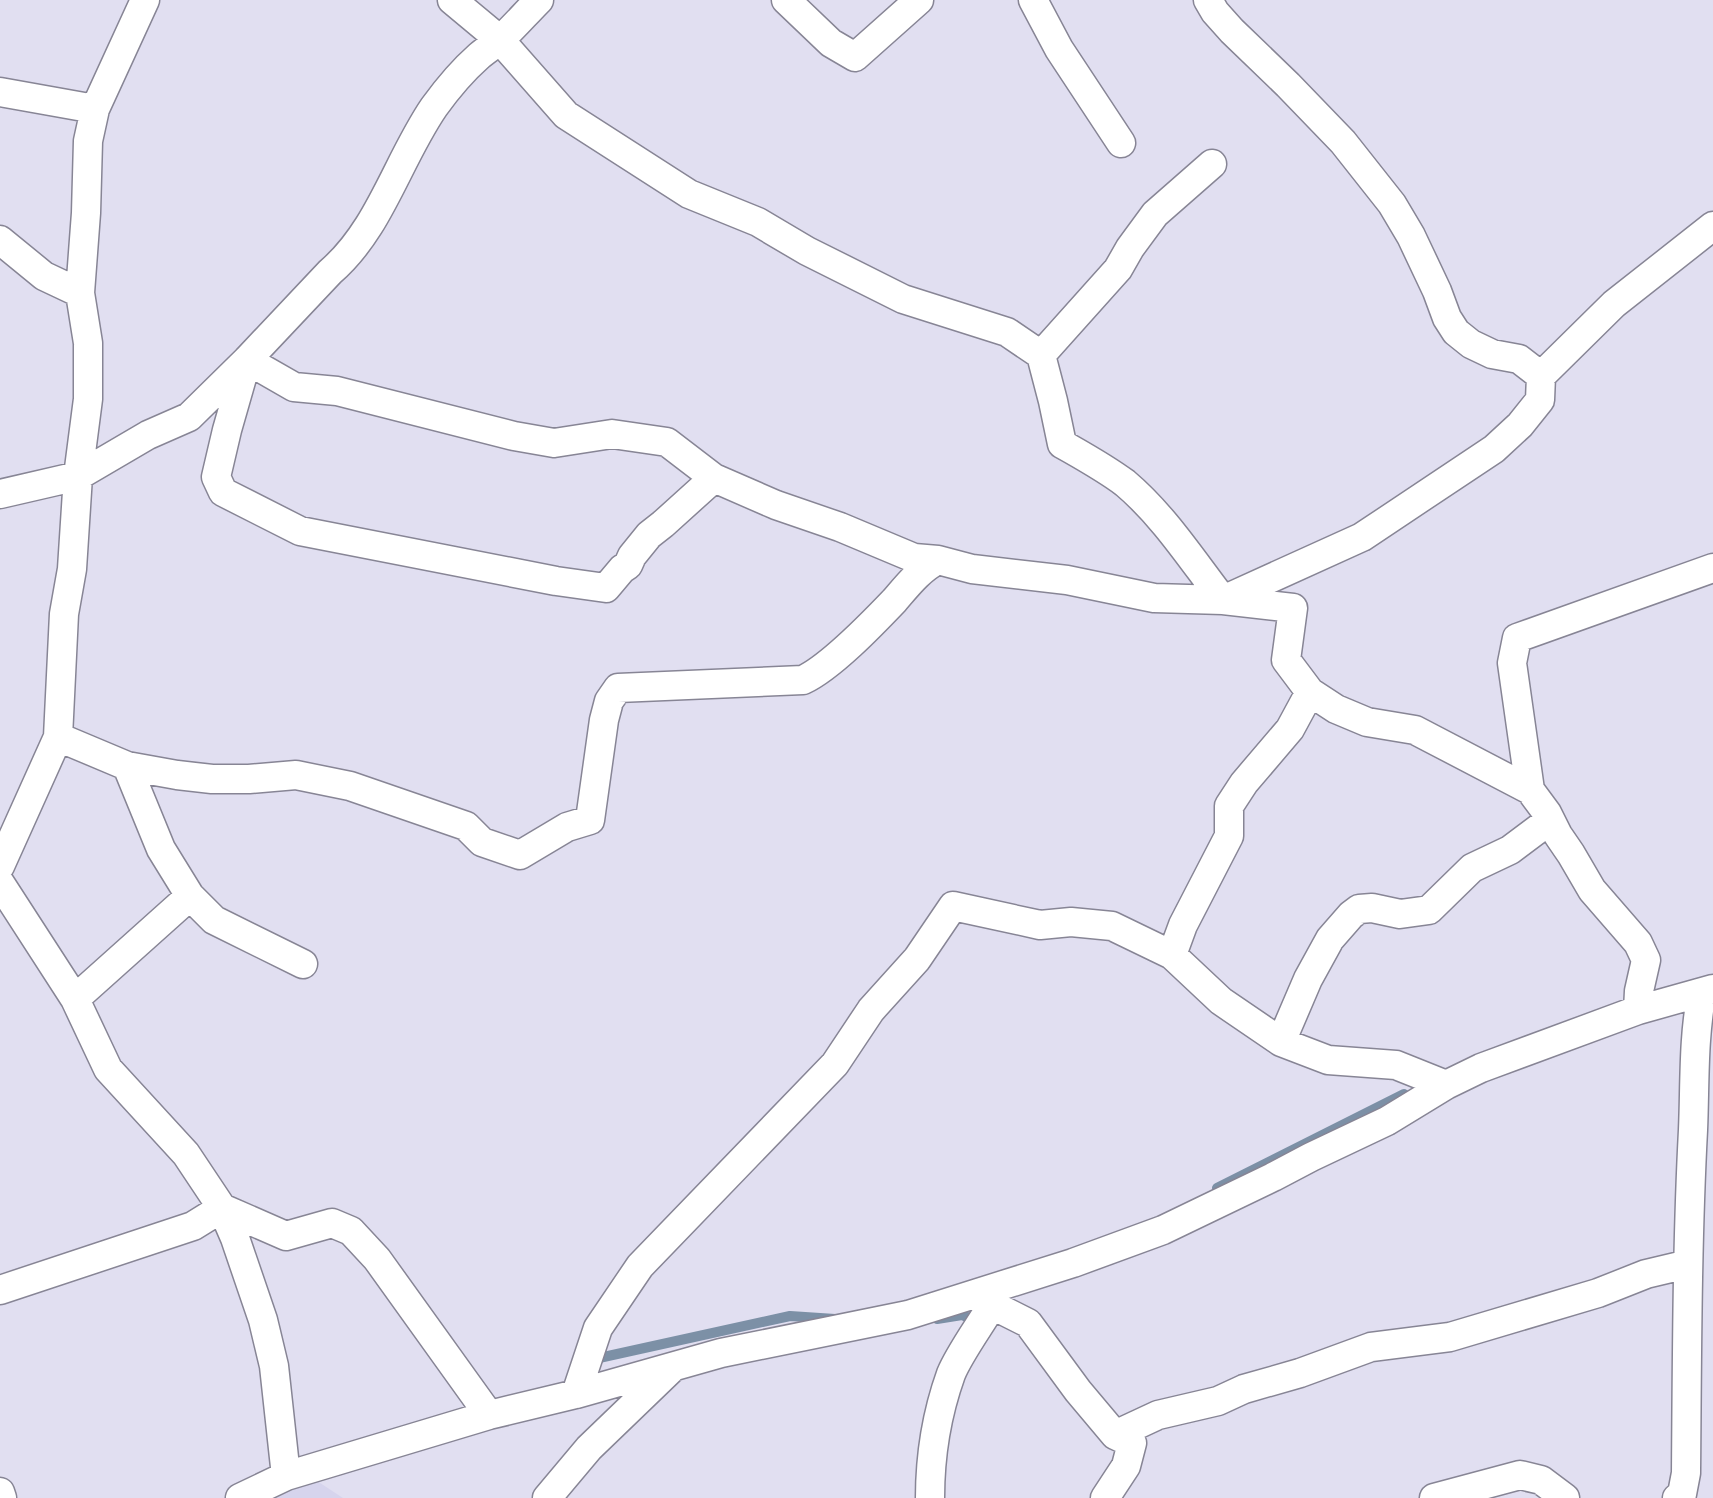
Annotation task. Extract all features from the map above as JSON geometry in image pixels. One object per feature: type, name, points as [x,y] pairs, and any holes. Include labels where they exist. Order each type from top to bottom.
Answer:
[{"type":"street","points":[[0,866],[58,738],[64,614],[72,569],[78,476],[88,399],[88,343],[81,293],[88,141],[95,109],[145,0]]},
{"type":"street","points":[[452,0],[500,40],[566,115],[689,194],[758,222],[807,251],[903,299],[1007,332],[1041,355],[1062,444],[1105,469],[1149,507],[1167,526],[1223,600]]},
{"type":"street","points":[[0,494],[78,476],[148,435],[189,417],[345,259],[369,228],[408,151],[433,108],[478,57],[500,40],[539,0]]},
{"type":"street","points":[[786,0],[831,43],[855,57],[919,0]]},
{"type":"street","points":[[1033,0],[1059,49],[1121,143]]},
{"type":"street","points":[[1208,0],[1215,12],[1232,31],[1343,142],[1392,204],[1411,236],[1433,282],[1446,318],[1456,332],[1471,344],[1492,354],[1519,360],[1541,376]]},
{"type":"street","points":[[0,92],[95,109]]},
{"type":"street","points":[[1041,355],[1119,268],[1155,213],[1212,164]]},
{"type":"street","points":[[1223,600],[1362,537],[1494,449],[1520,425],[1540,400],[1541,376],[1614,304],[1713,226]]},
{"type":"street","points":[[0,240],[44,276],[81,293]]},
{"type":"street","points":[[247,360],[216,477],[223,492],[300,531],[556,581],[606,588],[621,569],[628,565],[649,535],[714,478]]},
{"type":"street","points":[[247,360],[294,387],[337,391],[554,444],[612,434],[668,442],[714,478],[776,505],[840,527],[914,558],[938,560],[972,569],[1067,579],[1154,598],[1223,600],[1293,608],[1286,660],[1310,692],[1336,709],[1367,722],[1415,730],[1530,790]]},
{"type":"street","points":[[58,738],[127,766],[177,776],[249,779],[296,775],[350,786],[466,826],[482,842],[520,855],[567,827],[590,820],[604,720],[609,701],[618,688],[803,680],[821,669],[879,616],[927,566],[938,560]]},
{"type":"street","points":[[1638,1011],[1646,960],[1638,943],[1592,890],[1530,790],[1512,663],[1517,638],[1713,568]]},
{"type":"street","points":[[1172,955],[1184,925],[1229,836],[1229,806],[1244,783],[1290,729],[1310,692]]},
{"type":"street","points":[[127,766],[161,849],[190,896],[214,920],[303,964]]},
{"type":"street","points":[[1281,1042],[1308,979],[1330,939],[1351,915],[1359,909],[1372,908],[1400,914],[1429,910],[1472,868],[1510,850],[1550,820]]},
{"type":"street","points":[[0,883],[75,999],[108,1069],[186,1154],[222,1208],[235,1238],[263,1320],[274,1366],[286,1476]]},
{"type":"street","points":[[75,999],[190,896]]},
{"type":"street","points":[[576,1394],[598,1328],[640,1266],[835,1064],[870,1011],[917,959],[953,906],[1040,925],[1071,922],[1112,926],[1172,955],[1221,1001],[1281,1042],[1328,1060],[1396,1065],[1446,1085]]},
{"type":"street","points":[[240,1498],[286,1476],[489,1415],[576,1394],[721,1353],[987,1298],[1163,1230],[1387,1122],[1446,1085],[1481,1068],[1638,1011],[1708,991]]},
{"type":"street","points":[[1677,1498],[1682,1494],[1686,1473],[1688,1264],[1703,1105],[1697,1019],[1708,991]]},
{"type":"street","points":[[0,1290],[193,1226],[222,1208]]},
{"type":"street","points":[[222,1208],[286,1236],[332,1223],[351,1231],[383,1267],[489,1415]]},
{"type":"street","points":[[1115,1435],[1158,1415],[1218,1401],[1244,1389],[1300,1373],[1371,1347],[1450,1337],[1598,1293],[1646,1274],[1688,1264]]},
{"type":"street","points":[[987,1298],[1028,1323],[1078,1391],[1115,1435],[1132,1443],[1126,1466],[1105,1498]]},
{"type":"street","points":[[930,1498],[935,1432],[952,1372],[987,1298]]},
{"type":"street","points":[[547,1498],[589,1448],[673,1366]]},
{"type":"street","points":[[1434,1498],[1520,1475],[1541,1480],[1565,1498]]},
{"type":"street","points":[[0,1492],[2,1498]]},
{"type":"shaded area","points":[[314,1479],[343,1498],[249,1498]]},
{"type":"waterway","points":[[1217,1188],[1404,1094]]},
{"type":"waterway","points":[[937,1319],[962,1315],[980,1322]]},
{"type":"waterway","points":[[599,1358],[790,1316],[835,1319]]}]
